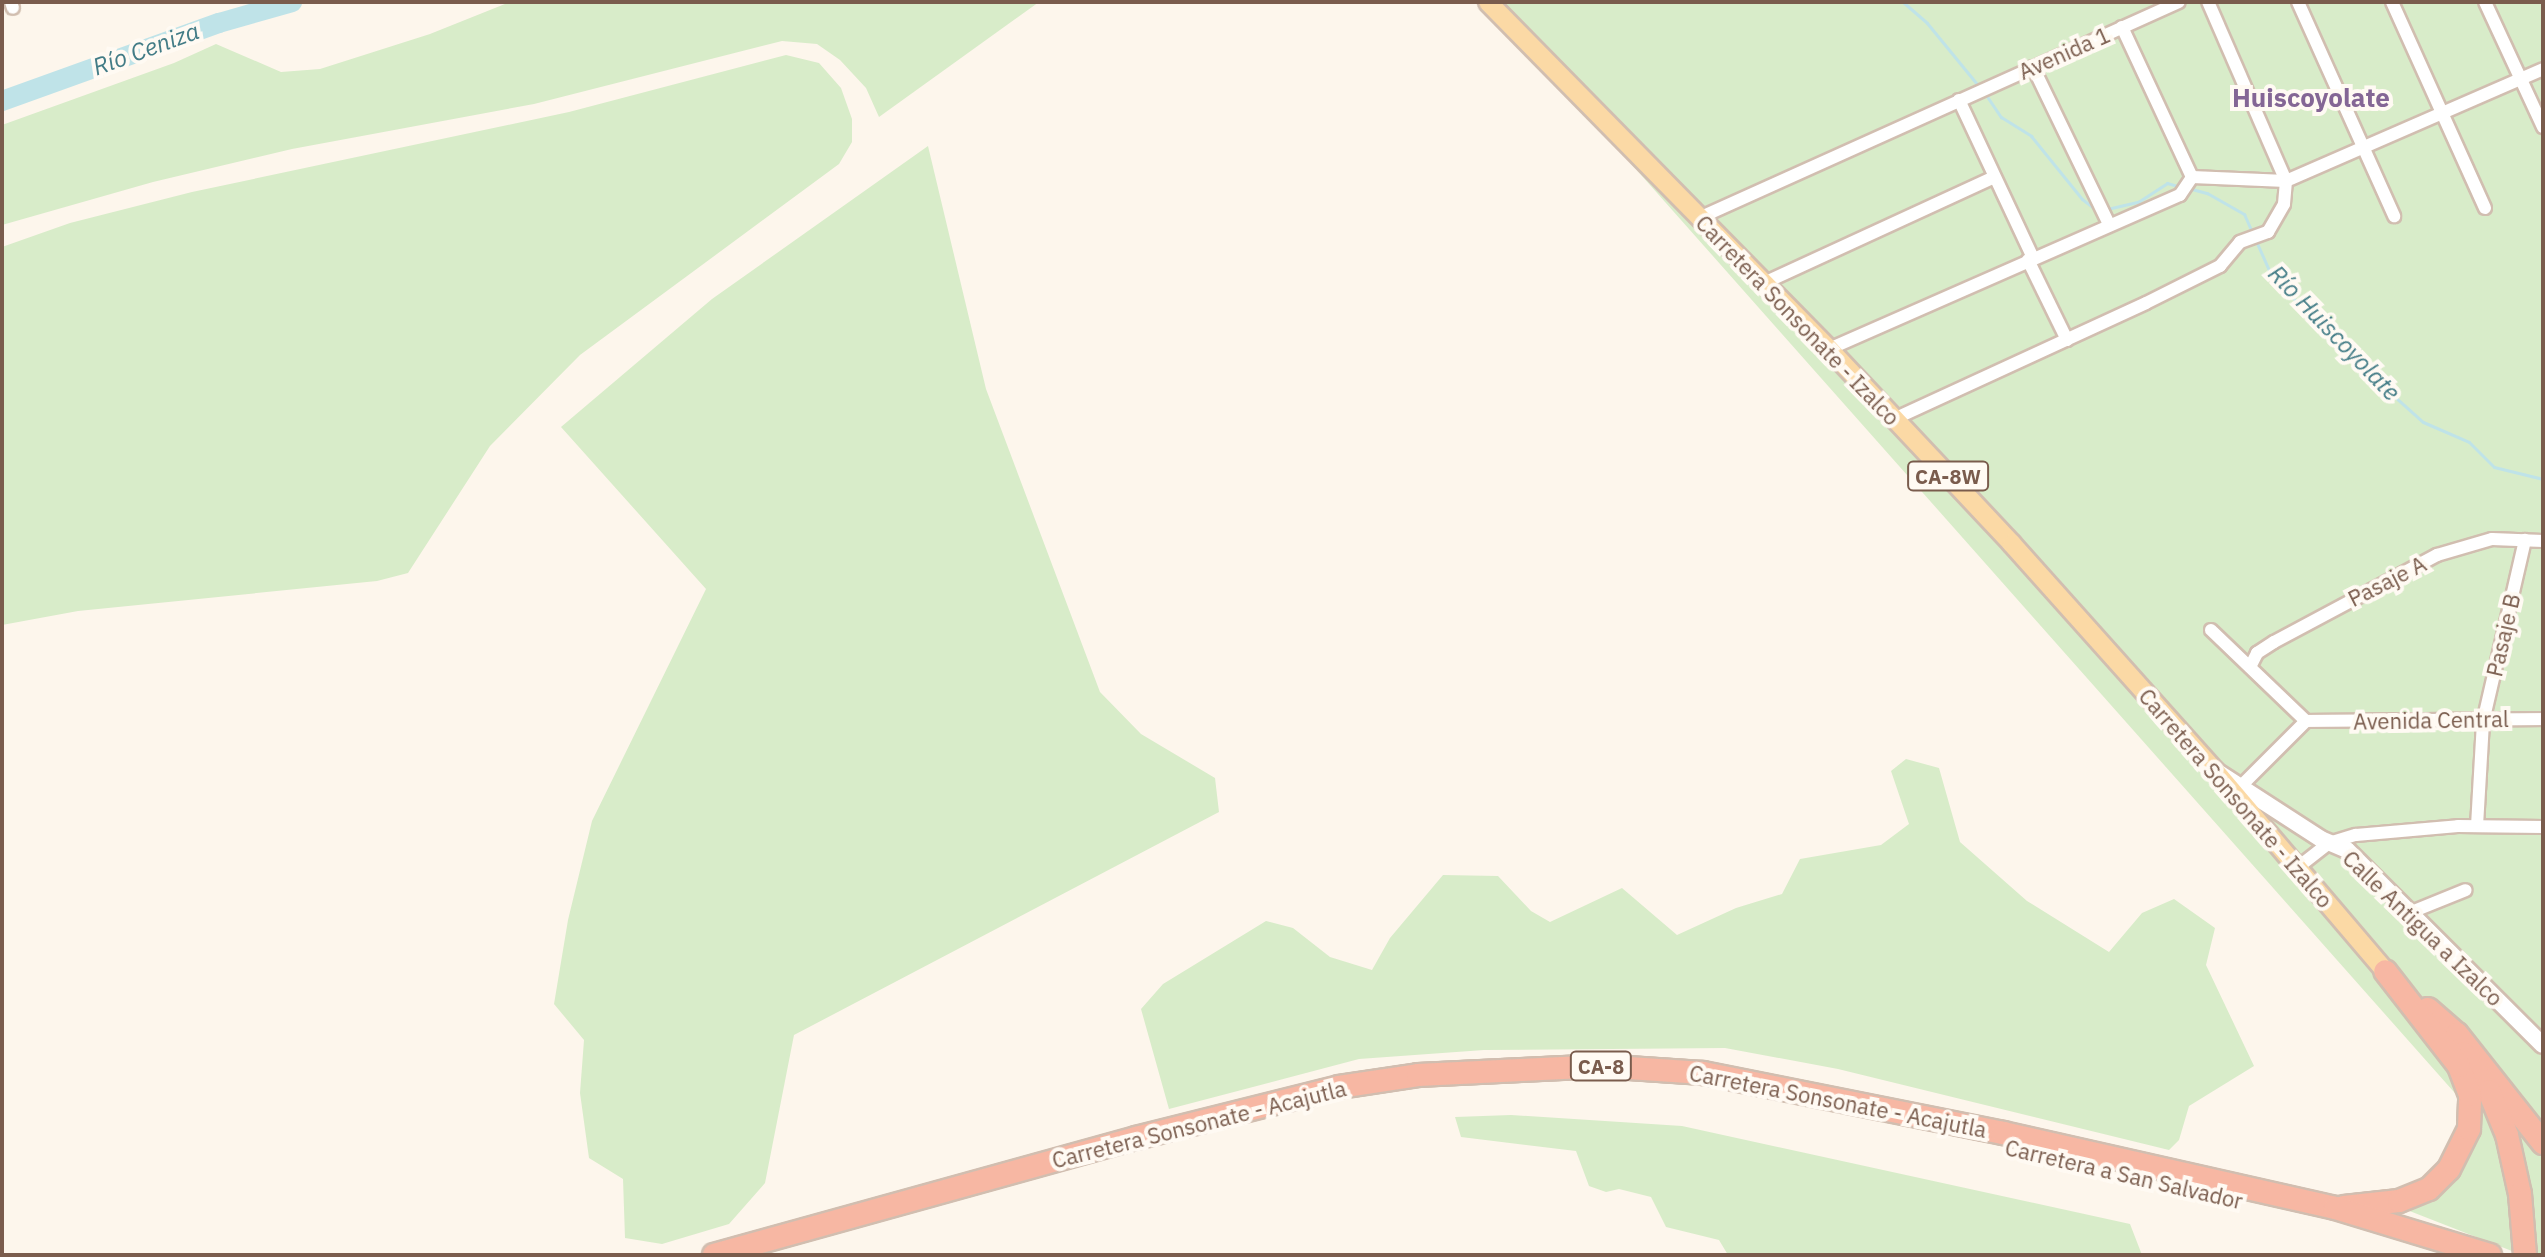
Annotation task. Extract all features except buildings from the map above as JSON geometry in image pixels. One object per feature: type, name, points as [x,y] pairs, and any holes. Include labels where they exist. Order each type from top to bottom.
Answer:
[{"type":"highway","points":[[2385,971],[2457,1034],[2543,1143]]},
{"type":"highway","points":[[2335,1208],[2399,1201],[2429,1189],[2458,1156],[2469,1129],[2470,1095],[2459,1066],[2385,971]]},
{"type":"highway","points":[[2385,971],[2470,1062],[2489,1091],[2514,1158],[2525,1255]]},
{"type":"highway","name":"Carretera Sonsonate - Acajutla","points":[[714,1255],[1136,1138],[1339,1087],[1418,1075],[1555,1068],[1703,1073],[2003,1133],[2335,1208],[2490,1255]]},
{"type":"highway","name":"Carretera a San Salvador","points":[[765,1255],[1165,1142],[1327,1102],[1426,1087],[1577,1080],[1734,1089],[2336,1223],[2449,1255]]},
{"type":"main road","name":"Carretera Sonsonate - Izalco","points":[[1488,2],[1829,349],[2021,554],[2215,771],[2385,971]]},
{"type":"street","name":"Avenida 1","points":[[1699,218],[2179,2]]},
{"type":"street","points":[[1894,419],[2220,266],[2240,242],[2268,232],[2284,204],[2286,181],[2208,2]]},
{"type":"street","points":[[2298,2],[2360,149],[2394,216]]},
{"type":"street","points":[[2392,2],[2485,208]]},
{"type":"street","points":[[2485,2],[2543,127]]},
{"type":"street","points":[[2122,27],[2190,180]]},
{"type":"street","points":[[2033,67],[2107,220]]},
{"type":"street","points":[[2190,180],[2286,181],[2543,69]]},
{"type":"street","points":[[1965,97],[1994,177],[2067,340]]},
{"type":"street","points":[[1764,283],[1994,177]]},
{"type":"street","points":[[1829,349],[2030,259],[2107,220],[2180,195],[2190,180]]},
{"type":"street","name":"Pasaje B","points":[[2477,826],[2483,722],[2525,540]]},
{"type":"street","name":"Pasaje A","points":[[2250,667],[2257,653],[2274,642],[2426,560],[2480,541],[2543,541]]},
{"type":"street","points":[[2211,630],[2306,721],[2241,786]]},
{"type":"street","name":"Avenida Central","points":[[2306,721],[2483,722],[2493,717],[2543,719]]},
{"type":"street","name":"Calle Antigua a Izalco","points":[[2215,771],[2329,843],[2347,850],[2543,1045]]},
{"type":"street","points":[[2297,868],[2329,843],[2356,835],[2477,826],[2543,827]]},
{"type":"street","points":[[2409,913],[2466,890]]},
{"type":"green space","points":[[510,2],[1039,2],[879,117],[866,88],[840,60],[817,44],[782,41],[534,104],[292,149],[153,182],[2,225],[2,125],[174,63],[216,44],[281,72],[320,69],[430,34]]},
{"type":"green space","points":[[1483,2],[2543,2],[2543,1255],[2532,1255],[2508,1177],[2517,1253],[2407,1210],[2458,1171],[2471,1149],[2477,1118],[1525,44]]},
{"type":"green space","points":[[786,55],[819,63],[841,88],[852,119],[852,142],[839,164],[580,355],[490,446],[408,573],[377,581],[78,611],[2,625],[2,247],[70,223],[192,192],[569,112]]},
{"type":"green space","points":[[928,146],[986,389],[1100,692],[1141,734],[1215,778],[1219,812],[794,1035],[765,1183],[729,1224],[662,1244],[625,1238],[623,1179],[589,1158],[580,1093],[584,1040],[554,1004],[568,920],[592,821],[706,589],[561,427],[712,299]]},
{"type":"green space","points":[[1906,759],[1939,768],[1960,842],[2027,901],[2109,952],[2142,913],[2174,899],[2215,928],[2206,965],[2254,1066],[2189,1106],[2179,1140],[2169,1150],[1838,1069],[1725,1048],[1484,1050],[1359,1059],[1169,1109],[1141,1009],[1163,984],[1266,921],[1293,928],[1330,957],[1372,970],[1390,938],[1443,875],[1498,876],[1531,911],[1550,922],[1622,888],[1677,935],[1736,908],[1782,894],[1800,859],[1881,845],[1909,824],[1891,771]]},
{"type":"green space","points":[[1511,1115],[1682,1126],[2130,1224],[2142,1255],[1728,1255],[1719,1240],[1666,1227],[1651,1197],[1619,1189],[1606,1192],[1589,1186],[1576,1151],[1461,1137],[1455,1117]]},
{"type":"waterway","name":"Río Ceniza","points":[[2,101],[219,23],[292,2]]},
{"type":"waterway","name":"Río Huiscoyolate","points":[[1903,2],[1927,23],[1981,89]]},
{"type":"waterway","name":"Río Huiscoyolate","points":[[1986,95],[2001,117],[2031,136],[2082,199],[2095,209]]},
{"type":"waterway","name":"Río Huiscoyolate","points":[[2107,209],[2138,202],[2167,183],[2181,187]]},
{"type":"waterway","name":"Río Huiscoyolate","points":[[2188,188],[2207,193],[2244,214],[2253,234]]},
{"type":"waterway","name":"Río Huiscoyolate","points":[[2256,241],[2270,272],[2326,335],[2423,422],[2469,442],[2494,467],[2543,479]]},
{"type":"district","name":"Huiscoyolate","points":[[2311,98]]}]
